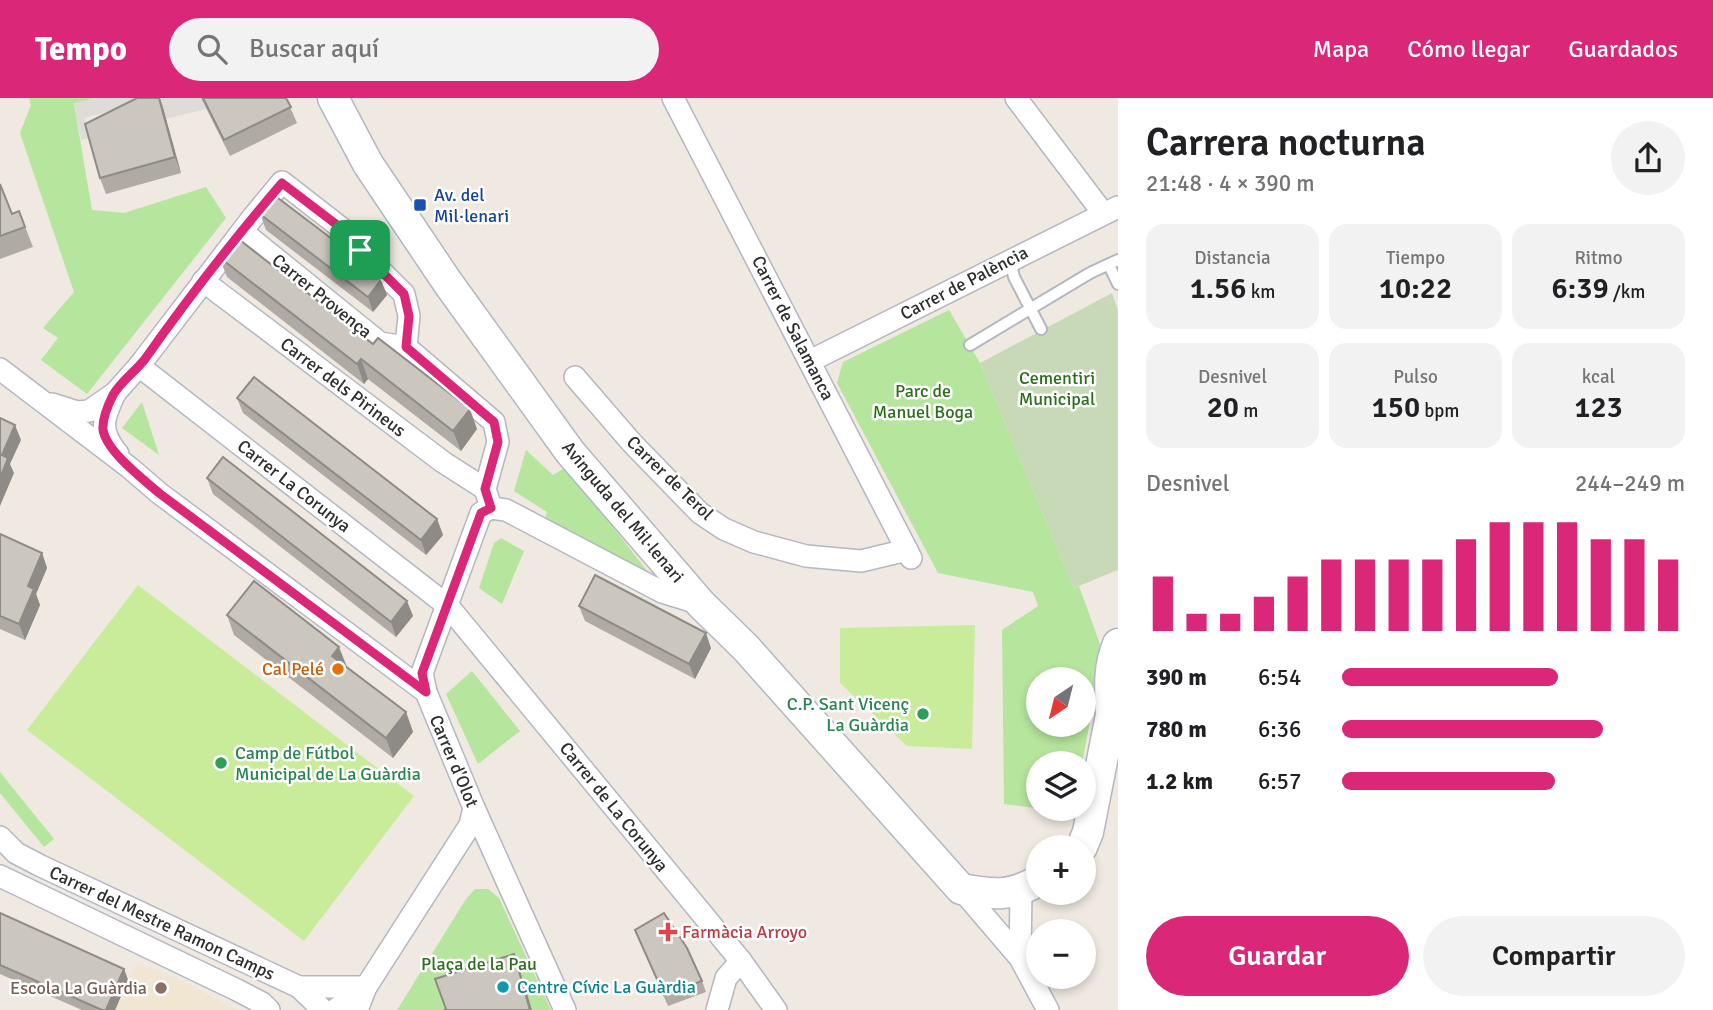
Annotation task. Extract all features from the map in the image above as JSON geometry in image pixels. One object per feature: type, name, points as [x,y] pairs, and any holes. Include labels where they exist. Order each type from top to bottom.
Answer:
[{"type":"street","name":"Avinguda del Mil·lenari","points":[[333,98],[368,164],[448,283],[570,452],[701,604],[755,658],[961,889]]},
{"type":"street","name":"Carrer de Salamanca","points":[[673,98],[909,554]]},
{"type":"street","points":[[1016,98],[1111,210]]},
{"type":"street","points":[[42,401],[77,412],[89,411],[114,393],[139,366],[282,183],[345,231],[404,294],[409,316],[406,347],[494,422],[498,442],[488,498],[422,673],[426,692]]},
{"type":"street","name":"Carrer de Palència","points":[[810,361],[1111,210]]},
{"type":"street","name":"Carrer Provença","points":[[243,232],[380,343],[406,347]]},
{"type":"street","name":"Carrer dels Pirineus","points":[[203,281],[506,510],[662,592],[701,604]]},
{"type":"street","name":"Carrer La Corunya","points":[[139,366],[449,606]]},
{"type":"street","name":"Carrer d'Olot","points":[[0,369],[159,493],[426,692],[565,1010]]},
{"type":"street","name":"Carrer de Terol","points":[[575,377],[632,443],[700,513],[724,529],[754,542],[806,556],[861,561],[909,554]]},
{"type":"street","points":[[114,393],[105,414],[103,430],[109,443],[130,468]]},
{"type":"street","name":"Carrer de La Corunya","points":[[449,606],[741,961],[776,1010]]},
{"type":"street","points":[[1087,835],[1115,704],[1109,673],[1118,644]]},
{"type":"street","points":[[357,1010],[366,987],[470,825],[474,807]]},
{"type":"street","name":"Carrer del Mestre Ramon Camps","points":[[0,837],[16,853],[41,866],[299,987],[323,1010]]},
{"type":"street","name":"Carrer del Mestre Ramon Camps","points":[[0,876],[225,984],[270,1010]]},
{"type":"street","points":[[961,889],[995,895],[1026,887]]},
{"type":"street","points":[[961,889],[1020,958],[1048,1010]]},
{"type":"street","points":[[1020,958],[1027,905]]},
{"type":"street","points":[[717,1010],[726,978],[741,961]]},
{"type":"street","points":[[299,987],[366,987]]},
{"type":"street","points":[[335,1010],[366,987]]},
{"type":"lane","points":[[1010,260],[1014,277],[1041,329]]},
{"type":"lane","points":[[970,345],[1113,262],[1118,284]]},
{"type":"shaded area","points":[[95,98],[156,98],[85,118],[90,138],[81,140],[74,103]]},
{"type":"shaded area","points":[[160,98],[201,98],[206,109],[166,119]]},
{"type":"shaded area","name":"Escola La Guàrdia","points":[[137,964],[174,977],[237,1010],[115,1010]]},
{"type":"green space","points":[[29,98],[95,98],[74,104],[92,210],[124,213],[206,187],[226,218],[87,394],[41,360],[58,338],[43,328],[74,292],[20,133],[31,105]]},
{"type":"green space","name":"Cementiri Municipal","points":[[1112,293],[1118,310],[1118,570],[1074,588],[980,363]]},
{"type":"green space","name":"Parc de Manuel Boga","points":[[949,310],[980,363],[1074,588],[1079,586],[1100,644],[1102,660],[1096,691],[1096,667],[1026,667],[1026,737],[1087,737],[1084,751],[1026,751],[1026,807],[1004,804],[1002,630],[1038,606],[1033,592],[938,573],[837,383],[843,362]]},
{"type":"green space","points":[[142,402],[159,455],[122,428]]},
{"type":"green space","points":[[526,450],[553,475],[566,467],[648,572],[545,518],[547,512],[514,491]]},
{"type":"green space","points":[[501,538],[524,551],[502,604],[479,588],[494,543]]},
{"type":"green space","name":"Camp de Fútbol Municipal de La Guàrdia","points":[[138,585],[414,796],[304,941],[27,730]]},
{"type":"green space","name":"C.P. Sant Vicenç La Guàrdia","points":[[975,625],[972,749],[907,746],[840,683],[840,628]]},
{"type":"green space","points":[[472,671],[520,731],[478,764],[446,694]]},
{"type":"green space","points":[[0,772],[54,839],[44,847],[0,793]]},
{"type":"green space","name":"Plaça de la Pau","points":[[475,889],[488,889],[499,898],[551,1010],[397,1010],[466,899]]},
{"type":"building","points":[[137,98],[159,98],[175,157],[100,178],[85,124]]},
{"type":"building","points":[[203,98],[286,98],[291,107],[224,140]]},
{"type":"building","points":[[0,184],[12,214],[19,211],[25,227],[0,236]]},
{"type":"building","points":[[274,195],[369,267],[381,280],[368,297],[260,214]]},
{"type":"building","points":[[236,237],[373,344],[378,338],[470,409],[453,431],[361,359],[357,364],[219,257]]},
{"type":"building","points":[[254,377],[437,519],[421,540],[237,398]]},
{"type":"building","points":[[0,418],[15,425],[2,455],[8,458],[0,478]]},
{"type":"building","points":[[223,457],[407,601],[391,622],[207,478]]},
{"type":"building","points":[[0,534],[42,553],[28,586],[34,589],[19,624],[0,616]]},
{"type":"building","points":[[595,575],[706,633],[689,664],[579,606]]},
{"type":"building","points":[[254,581],[339,647],[332,656],[406,712],[386,738],[227,615]]},
{"type":"building","points":[[0,913],[124,969],[106,1010],[0,965]]},
{"type":"building","points":[[664,913],[687,948],[702,981],[664,995],[635,930]]},
{"type":"building","points":[[514,954],[530,1010],[444,1010],[446,1009],[435,979]]},
{"type":"place","name":"Av. del Mil·lenari","points":[[420,205]]},
{"type":"place","name":"Cal Pelé","points":[[338,669]]},
{"type":"place","name":"C.P. Sant Vicenç La Guàrdia","points":[[923,714]]},
{"type":"place","name":"Camp de Fútbol Municipal de La Guàrdia","points":[[221,763]]},
{"type":"place","name":"Farmàcia Arroyo","points":[[668,932]]},
{"type":"place","name":"Centre Cívic La Guàrdia","points":[[503,987]]},
{"type":"place","name":"Escola La Guàrdia","points":[[161,988]]},
{"type":"route","points":[[282,183],[345,231],[360,250],[404,294],[409,316],[406,347],[494,422],[498,442],[485,489],[491,508],[481,513],[449,606],[422,673],[426,692],[159,493],[130,468],[109,443],[103,430],[105,414],[114,393],[139,366],[282,183]]}]
